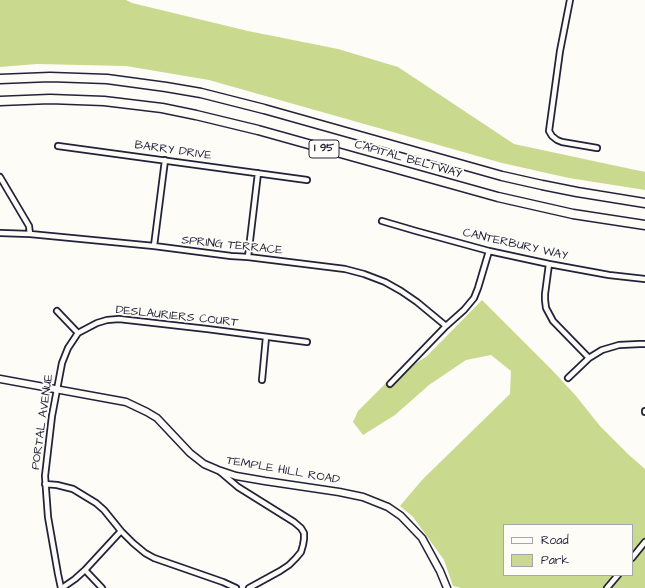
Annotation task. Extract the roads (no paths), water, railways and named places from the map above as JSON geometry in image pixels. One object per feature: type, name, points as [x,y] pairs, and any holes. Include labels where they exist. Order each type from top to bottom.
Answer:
[{"type":"highway","name":"CAPITAL BELTWAY","points":[[0,79],[50,77],[107,79],[201,93],[264,109],[502,176],[577,192],[645,202]]},
{"type":"highway","name":"CAPITAL BELTWAY","points":[[0,101],[50,99],[104,101],[162,108],[258,130],[505,199],[573,214],[645,225]]},
{"type":"main road","points":[[0,375],[16,381]]},
{"type":"main road","name":"TEMPLE HILL ROAD","points":[[0,379],[126,402],[139,407],[156,418],[190,453],[204,464],[236,476],[340,492],[363,497],[388,507],[401,516],[422,538],[440,571],[447,588]]},
{"type":"street","points":[[570,0],[560,50],[549,131],[552,136],[562,142],[597,148]]},
{"type":"street","name":"BARRY DRIVE","points":[[58,146],[307,180]]},
{"type":"street","points":[[154,246],[164,160]]},
{"type":"street","points":[[248,257],[258,173]]},
{"type":"street","points":[[0,176],[29,226],[30,234]]},
{"type":"street","name":"CANTERBURY WAY","points":[[382,220],[416,231],[549,264],[609,275],[645,278]]},
{"type":"street","name":"SPRING TERRACE","points":[[0,233],[30,234],[154,246],[338,268],[364,274],[385,282],[417,302],[446,326]]},
{"type":"street","points":[[390,384],[446,326],[464,310],[474,298],[489,250]]},
{"type":"street","points":[[549,264],[544,300],[546,308],[553,321],[589,358]]},
{"type":"street","points":[[57,311],[78,334]]},
{"type":"street","name":"DESLAURIERS COURT","points":[[78,334],[87,327],[97,323],[119,319],[307,342]]},
{"type":"street","name":"PORTAL AVENUE","points":[[62,588],[52,538],[45,484],[46,459],[56,389],[64,355],[78,334]]},
{"type":"street","points":[[262,380],[266,336]]},
{"type":"street","points":[[568,378],[589,358],[602,350],[619,345],[645,344]]},
{"type":"street","points":[[218,470],[238,487],[294,522],[304,533],[303,545],[296,558],[280,571],[249,588]]},
{"type":"street","points":[[45,484],[72,489],[92,500],[104,510],[121,531],[154,558],[236,588]]},
{"type":"street","points":[[62,588],[75,579],[121,531]]},
{"type":"street","points":[[633,557],[645,542]]},
{"type":"street","points":[[84,570],[102,588]]},
{"type":"street","points":[[607,588],[617,576]]}]
